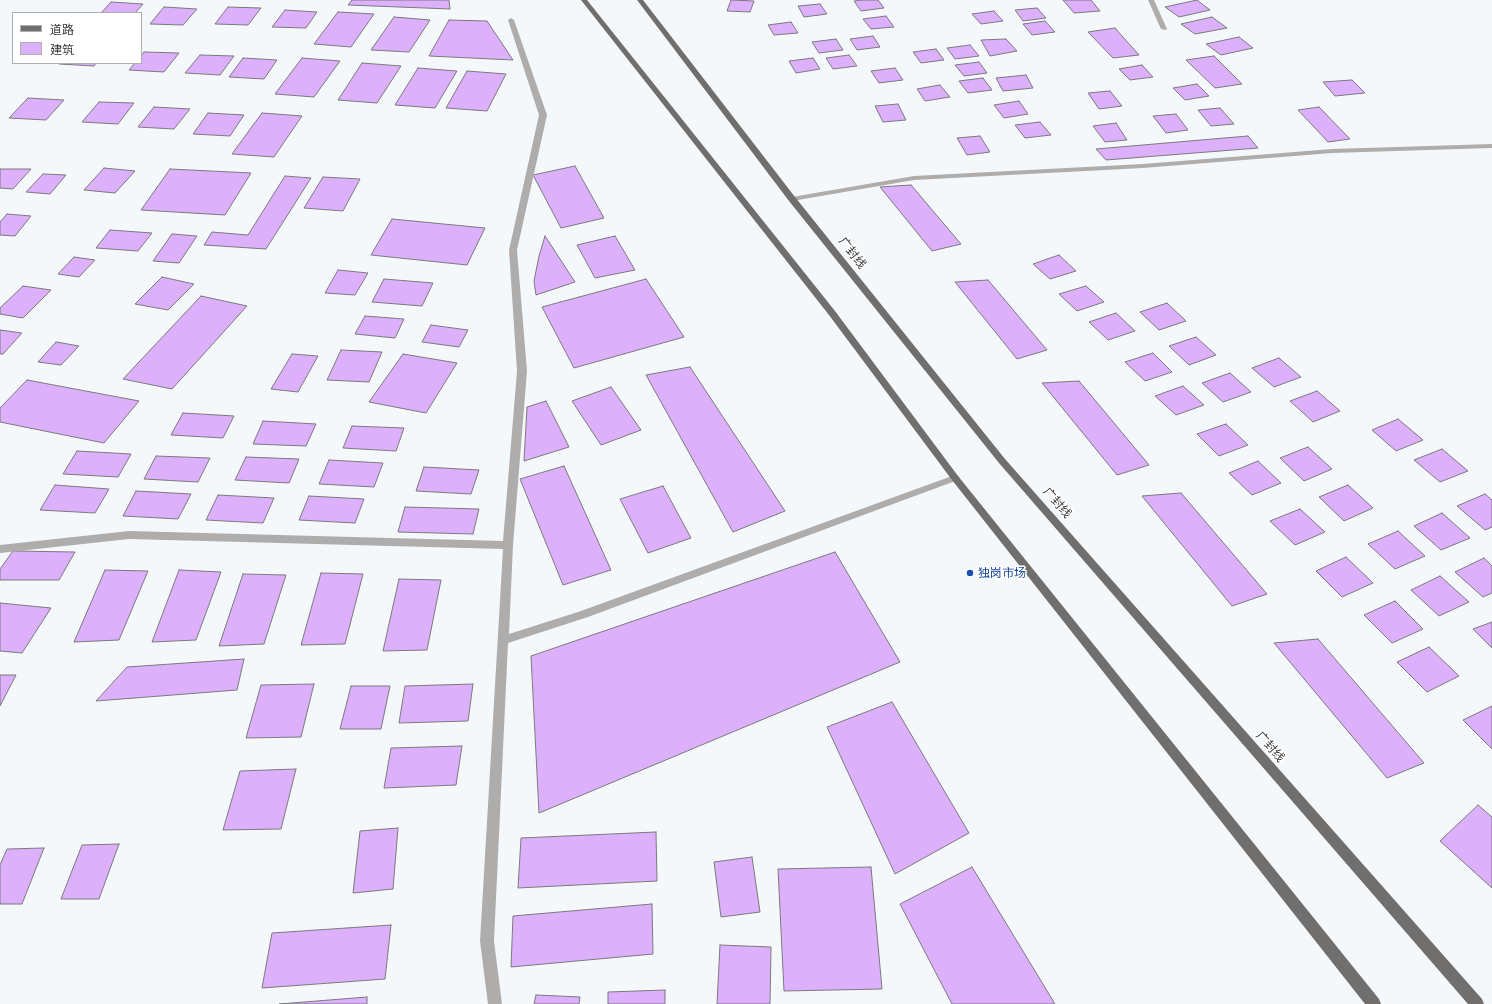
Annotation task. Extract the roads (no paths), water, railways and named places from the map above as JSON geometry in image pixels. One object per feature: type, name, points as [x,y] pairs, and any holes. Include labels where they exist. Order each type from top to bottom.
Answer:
[{"type":"main road","points":[[584,0],[832,313],[955,478],[1374,1004]]},
{"type":"main road","name":"广封线","points":[[640,0],[792,198],[1002,460],[1477,1004]]},
{"type":"street","points":[[1151,0],[1164,29]]},
{"type":"street","points":[[495,1004],[488,941],[508,545],[522,371],[514,250],[543,115],[511,20]]},
{"type":"street","points":[[792,198],[914,178],[1143,166],[1332,151],[1492,146]]},
{"type":"street","points":[[503,640],[584,614],[955,478]]},
{"type":"street","points":[[0,549],[130,535],[508,545]]},
{"type":"place","name":"独岗市场","points":[[970,573]]}]
